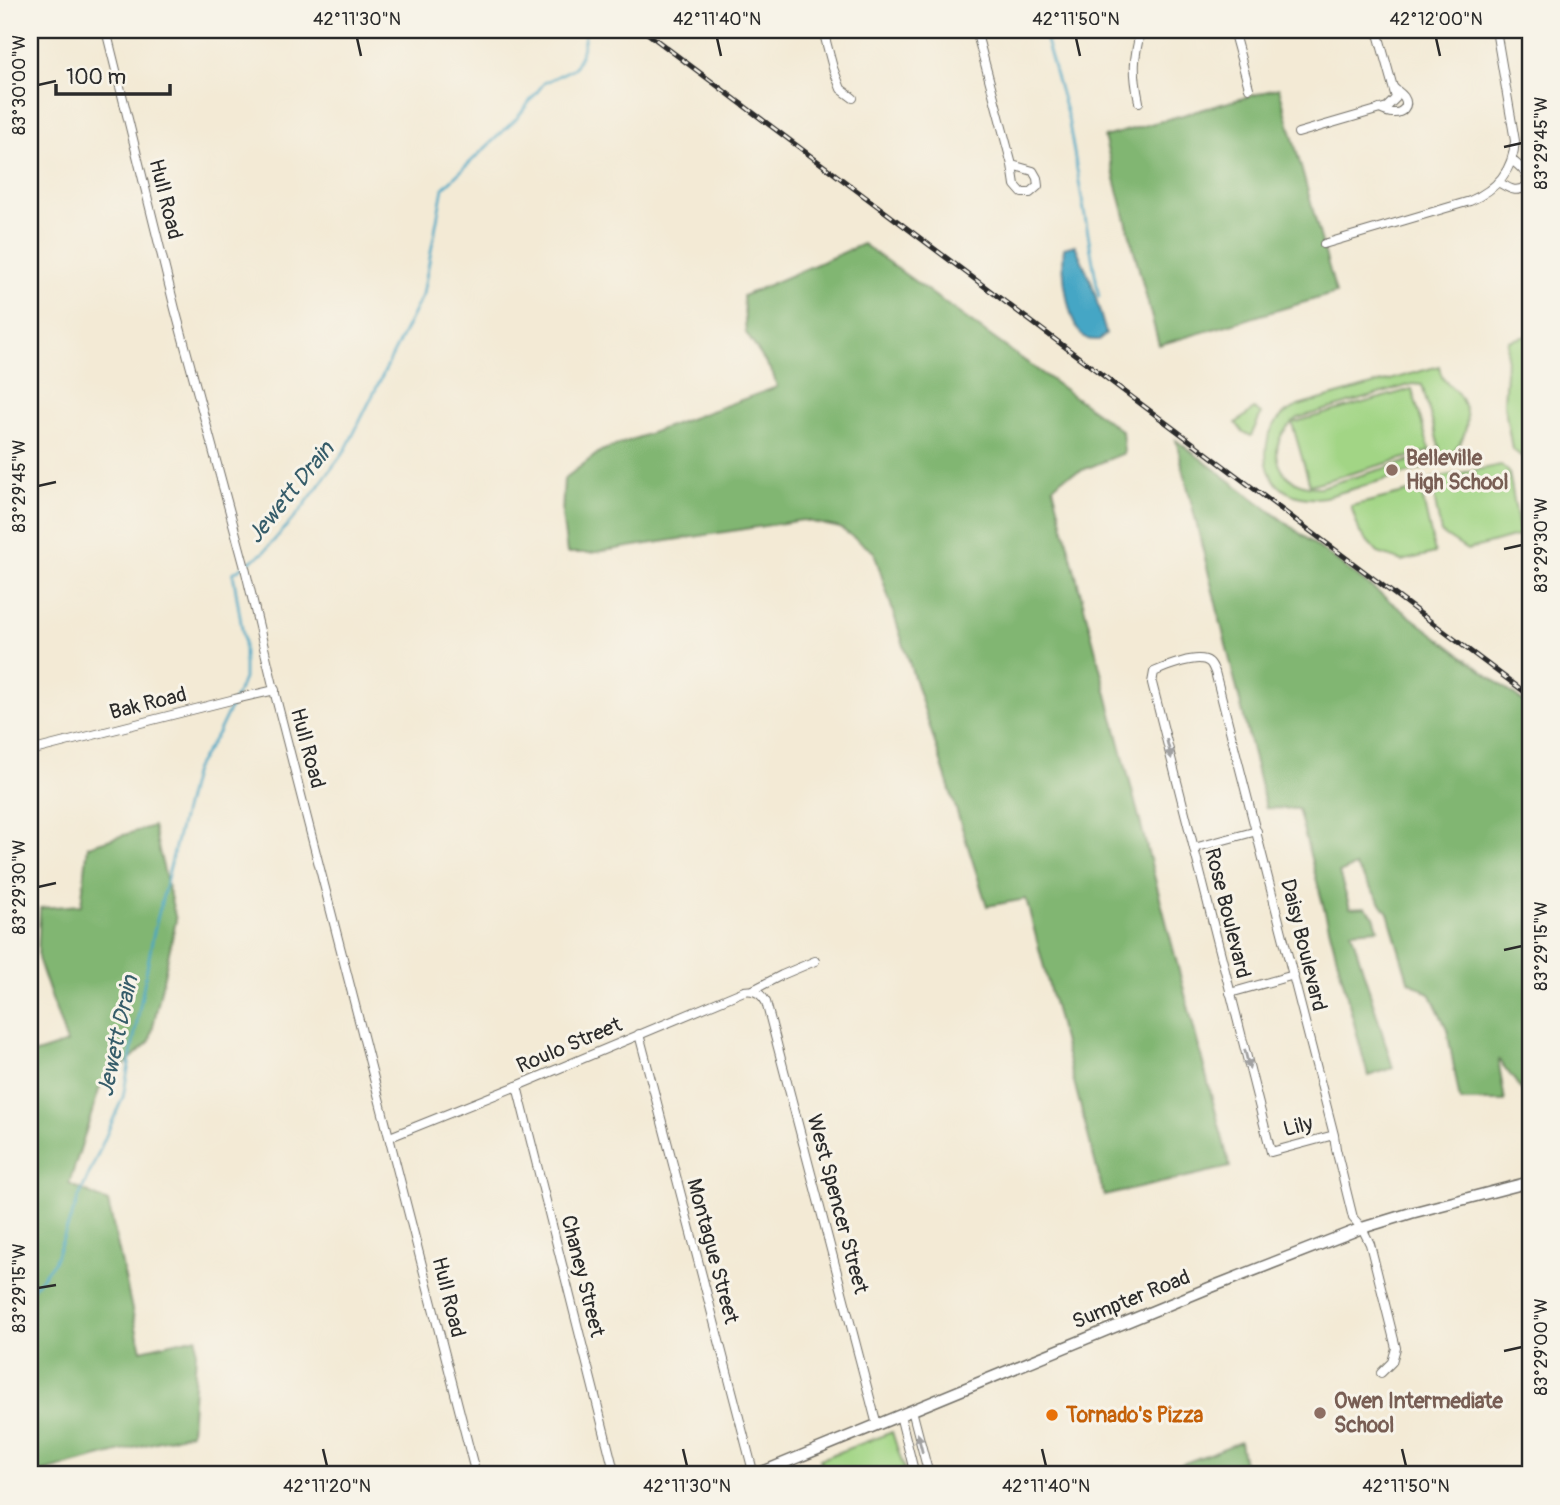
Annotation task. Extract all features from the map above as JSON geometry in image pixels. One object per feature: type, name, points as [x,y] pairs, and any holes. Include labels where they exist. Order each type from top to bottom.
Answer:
[{"type":"street","name":"Hull Road","points":[[106,30],[476,1475]]},
{"type":"street","points":[[825,30],[837,80],[841,89],[853,98]]},
{"type":"street","points":[[976,30],[1012,165]]},
{"type":"street","points":[[1139,102],[1133,67],[1141,30]]},
{"type":"street","points":[[1233,30],[1249,88]]},
{"type":"street","points":[[1298,132],[1390,106],[1396,99],[1377,30]]},
{"type":"street","points":[[1324,244],[1470,201],[1488,192],[1507,172],[1515,141],[1496,30]]},
{"type":"street","points":[[1380,109],[1394,114],[1399,113],[1406,105],[1405,99],[1394,88]]},
{"type":"street","points":[[1498,182],[1513,191],[1527,186],[1526,172],[1512,160]]},
{"type":"street","name":"Daisy Boulevard","points":[[1152,683],[1154,672],[1192,660],[1203,659],[1210,662],[1214,669],[1294,975],[1353,1218],[1370,1244],[1395,1348],[1392,1362],[1381,1373]]},
{"type":"street","name":"Rose Boulevard","points":[[1152,683],[1271,1152]]},
{"type":"street","name":"Bak Road","points":[[30,751],[275,690]]},
{"type":"street","points":[[1194,848],[1257,831]]},
{"type":"street","name":"Roulo Street","points":[[390,1137],[744,991],[757,992],[782,975],[815,961]]},
{"type":"street","points":[[1230,993],[1294,975]]},
{"type":"street","name":"West Spencer Street","points":[[757,992],[766,1002],[778,1045],[877,1425]]},
{"type":"street","name":"Montague Street","points":[[639,1034],[754,1475]]},
{"type":"street","name":"Chaney Street","points":[[517,1086],[615,1475]]},
{"type":"street","name":"Lily","points":[[1271,1152],[1334,1135]]},
{"type":"street","name":"Sumpter Road","points":[[754,1475],[1362,1228],[1530,1182]]},
{"type":"street","points":[[912,1410],[929,1475]]},
{"type":"street","points":[[900,1415],[915,1475]]},
{"type":"green space","points":[[1279,88],[1336,293],[1159,345],[1104,137]]},
{"type":"green space","points":[[863,244],[1122,431],[1124,453],[1063,478],[1053,487],[1230,1167],[1104,1196],[1026,899],[987,906],[874,552],[840,528],[803,520],[590,553],[567,553],[562,515],[564,479],[601,451],[777,387],[773,374],[746,333],[743,296]]},
{"type":"green space","points":[[1530,335],[1530,456],[1522,457],[1512,449],[1504,403],[1508,341]]},
{"type":"green space","points":[[1439,366],[1443,378],[1455,390],[1465,407],[1466,427],[1459,445],[1435,465],[1325,497],[1306,498],[1294,495],[1278,485],[1268,468],[1266,458],[1272,429],[1284,414],[1298,406]],"holes":[[[1413,384],[1422,385],[1439,451],[1320,487],[1305,486],[1284,472],[1277,451],[1280,439],[1298,418]]]},
{"type":"green space","points":[[1412,389],[1430,451],[1310,485],[1292,423]]},
{"type":"green space","points":[[1254,409],[1261,414],[1251,436],[1242,431],[1236,423]]},
{"type":"green space","points":[[1176,440],[1530,707],[1530,1088],[1525,1094],[1498,1059],[1505,1101],[1460,1101],[1447,1029],[1431,995],[1408,980],[1388,913],[1355,866],[1339,873],[1350,908],[1365,907],[1374,916],[1378,929],[1351,931],[1393,1068],[1368,1076],[1298,809],[1266,808]]},
{"type":"green space","points":[[1501,465],[1509,472],[1520,535],[1467,550],[1441,533],[1431,479]]},
{"type":"green space","points":[[1412,491],[1422,495],[1435,553],[1402,561],[1378,553],[1360,533],[1351,506]]},
{"type":"green space","points":[[153,826],[176,920],[150,1041],[100,1087],[69,1184],[108,1202],[141,1350],[197,1337],[191,1433],[30,1475],[30,1055],[67,1043],[38,958],[40,908],[81,905],[88,846]]},
{"type":"green space","points":[[892,1432],[906,1475],[826,1475],[820,1459]]},
{"type":"green space","points":[[1240,1442],[1246,1475],[1153,1475]]},
{"type":"water","points":[[1075,245],[1091,281],[1106,334],[1099,340],[1088,339],[1081,333],[1070,312],[1063,257],[1064,248]]},
{"type":"waterway","name":"Jewett Drain","points":[[30,1292],[54,1262],[123,1097],[153,936],[194,770],[218,733],[244,679],[244,641],[233,573],[263,553],[300,511],[346,449],[423,294],[443,188],[517,118],[544,83],[574,68],[581,55],[585,36],[583,30]]},
{"type":"waterway","points":[[1043,30],[1068,118],[1099,297]]},
{"type":"railway","points":[[643,30],[1530,696]]},
{"type":"place","name":"Belleville High School","points":[[1392,470]]},
{"type":"place","name":"Owen Intermediate School","points":[[1320,1413]]},
{"type":"place","name":"Tornado's Pizza","points":[[1052,1415]]}]
